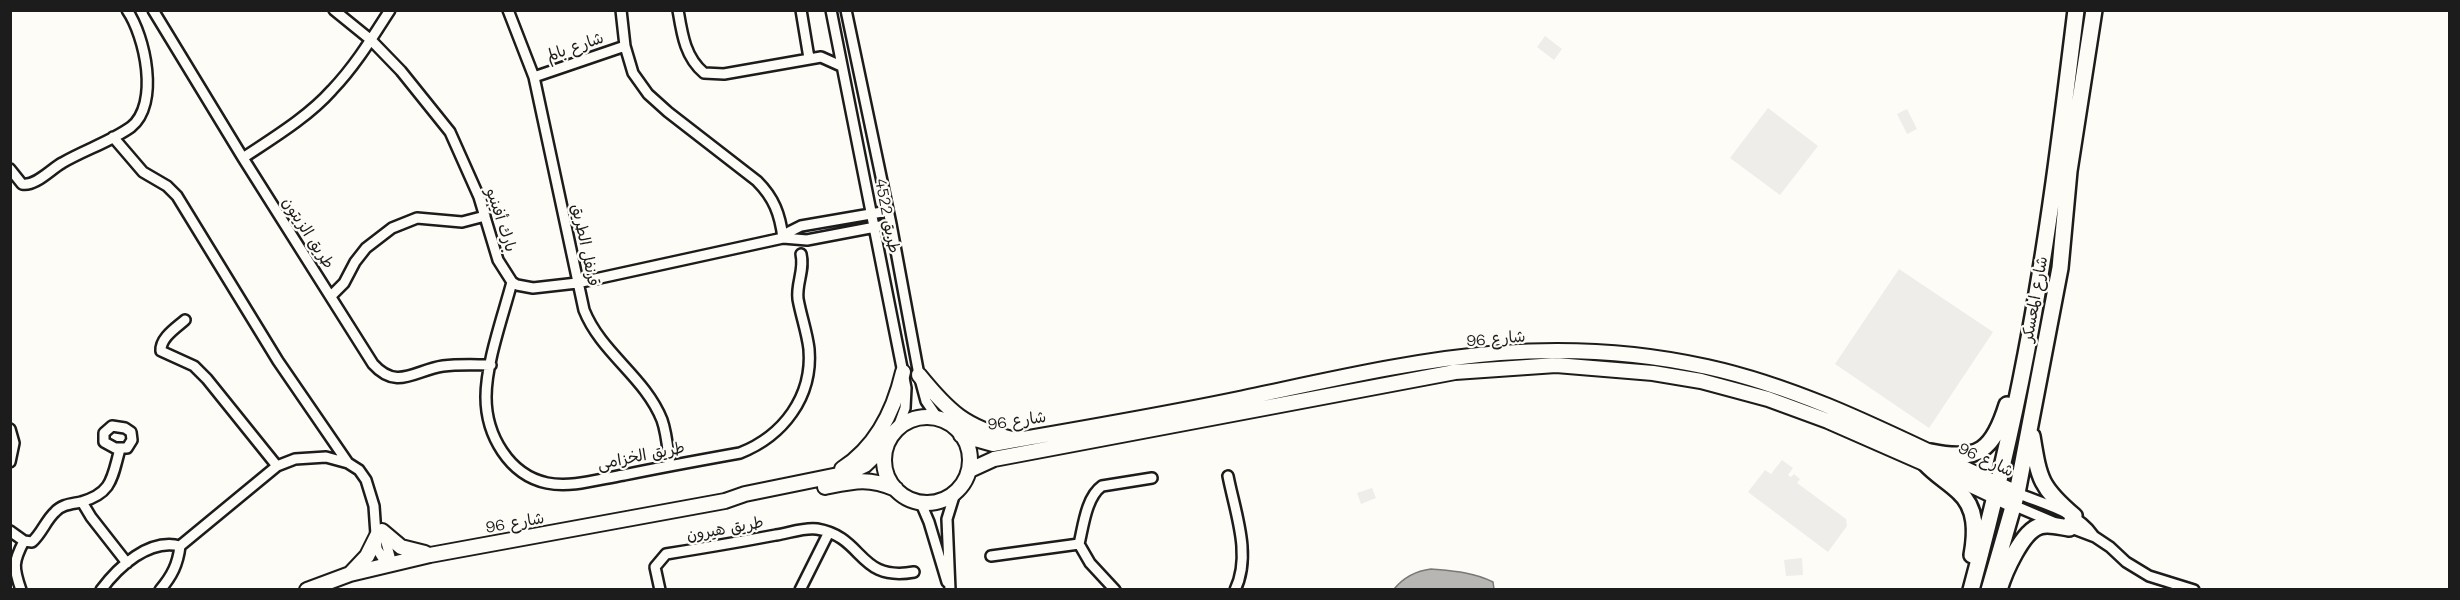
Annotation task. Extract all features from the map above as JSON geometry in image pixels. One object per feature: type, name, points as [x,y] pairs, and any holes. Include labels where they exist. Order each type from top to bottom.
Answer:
[{"type":"main road","name":"شارع المعسكر","points":[[1968,590],[1997,491],[2026,355],[2045,242],[2076,10]]},
{"type":"main road","name":"شارع المعسكر","points":[[1989,590],[2015,499],[2060,268],[2069,171],[2094,10]]},
{"type":"main road","points":[[1968,590],[1974,542],[1972,512],[1961,493],[1937,476],[1929,458],[1974,454],[1989,444],[2001,424],[2014,380],[2026,355]]},
{"type":"main road","points":[[1999,590],[2012,559],[2031,532],[2039,526],[2072,522],[2040,479],[2031,424]]},
{"type":"street","points":[[10,169],[22,184],[27,185],[67,160],[133,125],[143,107],[148,65],[140,35],[127,10]]},
{"type":"street","name":"طريق الزيتون","points":[[153,10],[243,158],[380,373],[389,377],[407,377],[446,365],[491,365]]},
{"type":"street","name":"بارك أفينيو","points":[[333,10],[371,40],[401,71],[450,132],[486,216],[498,260],[512,282]]},
{"type":"street","points":[[243,158],[296,122],[331,93],[349,71],[390,10]]},
{"type":"street","name":"قرنفل الطريق","points":[[508,10],[534,77],[584,310],[596,335],[639,382],[662,421],[670,466]]},
{"type":"street","points":[[621,10],[625,46],[633,73],[648,94],[768,192],[778,212],[783,238]]},
{"type":"street","points":[[678,10],[684,41],[691,60],[704,73],[724,74],[821,57],[841,66]]},
{"type":"street","points":[[801,10],[809,58]]},
{"type":"street","name":"طريق 4522","points":[[831,10],[906,388],[905,408],[898,427]]},
{"type":"street","name":"طريق 4522","points":[[846,10],[891,224],[919,375],[926,401],[939,420]]},
{"type":"street","points":[[821,57],[836,40]]},
{"type":"street","name":"شارع بالم","points":[[534,77],[625,46]]},
{"type":"street","points":[[114,137],[143,172],[167,186],[177,196],[278,361],[338,445],[348,463]]},
{"type":"street","points":[[783,238],[793,229],[888,211]]},
{"type":"street","points":[[331,296],[344,283],[355,262],[366,248],[392,228],[417,218],[462,222],[486,216]]},
{"type":"street","points":[[512,282],[522,288],[577,283],[783,238],[807,240],[891,224]]},
{"type":"street","points":[[805,226],[807,240]]},
{"type":"street","name":"طريق الخزامى","points":[[512,282],[491,365],[486,395],[490,425],[505,456],[516,467],[528,476],[547,483],[567,484],[740,453],[770,437],[794,411],[803,391],[809,359],[798,297],[802,268],[801,254]]},
{"type":"street","points":[[185,320],[164,339],[160,346],[161,351],[194,366],[277,466]]},
{"type":"street","name":"شارع 96","points":[[961,435],[982,443],[993,444],[1217,404],[1426,362],[1500,353],[1552,352],[1659,358],[1720,370],[1794,392],[2015,499]]},
{"type":"street","name":"شارع 96","points":[[970,470],[994,459],[1455,372],[1556,365],[1653,373],[1712,384],[1797,409],[1929,458]]},
{"type":"street","points":[[828,477],[853,461],[872,442],[891,411],[903,372]]},
{"type":"street","points":[[919,375],[946,408],[963,420],[978,429],[1017,440]]},
{"type":"street","points":[[925,418],[939,420],[951,426],[968,446],[970,470],[964,484],[955,493],[935,503],[920,501],[896,489],[888,478],[884,465],[886,445],[898,427],[910,420],[925,418]]},
{"type":"street","points":[[10,429],[14,443],[10,462]]},
{"type":"street","name":"شارع 96","points":[[732,500],[745,494],[828,477],[865,465],[886,445]]},
{"type":"street","points":[[10,531],[24,541],[32,542],[39,536],[54,512],[63,506],[82,502],[103,493],[108,488],[120,449]]},
{"type":"street","points":[[160,590],[177,563],[180,546],[277,466],[309,457],[326,457],[348,463],[359,470],[371,491],[379,530],[379,554],[389,565]]},
{"type":"street","points":[[1228,476],[1243,554],[1243,567],[1235,590]]},
{"type":"street","points":[[1115,590],[1090,563],[1079,544],[1091,501],[1102,486],[1152,478]]},
{"type":"street","name":"شارع 96","points":[[307,590],[350,574],[430,555],[732,500],[747,501],[861,480],[877,481],[896,489]]},
{"type":"street","points":[[950,590],[947,519],[955,493]]},
{"type":"street","points":[[2015,499],[2087,526],[2095,537],[2136,569],[2149,576],[2194,590]]},
{"type":"street","points":[[920,501],[929,522],[950,590]]},
{"type":"street","points":[[82,502],[127,563]]},
{"type":"street","name":"طريق هيرون","points":[[660,590],[655,567],[666,554],[814,529],[829,532]]},
{"type":"street","points":[[379,530],[401,547],[430,555]]},
{"type":"street","points":[[350,574],[367,556],[379,530]]},
{"type":"street","points":[[800,590],[829,532],[854,547],[873,568],[897,575],[914,572]]},
{"type":"street","points":[[21,590],[14,568],[15,558],[24,541]]},
{"type":"street","points":[[991,556],[1079,544]]},
{"type":"street","points":[[101,590],[110,578],[127,563],[151,548],[162,545],[180,546]]},
{"type":"shaded area","points":[[1545,36],[1562,49],[1554,60],[1537,47]]},
{"type":"shaded area","points":[[1768,108],[1818,146],[1780,195],[1730,158]]},
{"type":"shaded area","points":[[1907,109],[1917,129],[1907,134],[1897,114]]},
{"type":"shaded area","points":[[1899,269],[1993,332],[1929,428],[1835,364]]},
{"type":"shaded area","points":[[1782,460],[1793,468],[1788,475],[1791,477],[1794,474],[1800,479],[1797,483],[1846,519],[1847,526],[1828,552],[1748,492],[1765,470],[1771,474]]},
{"type":"shaded area","points":[[1372,488],[1376,498],[1361,504],[1357,493]]},
{"type":"shaded area","points":[[1802,558],[1803,575],[1786,576],[1784,560]]},
{"type":"shaded area","points":[[1431,569],[1478,576],[1493,582],[1494,589],[1394,589],[1410,575]]}]
